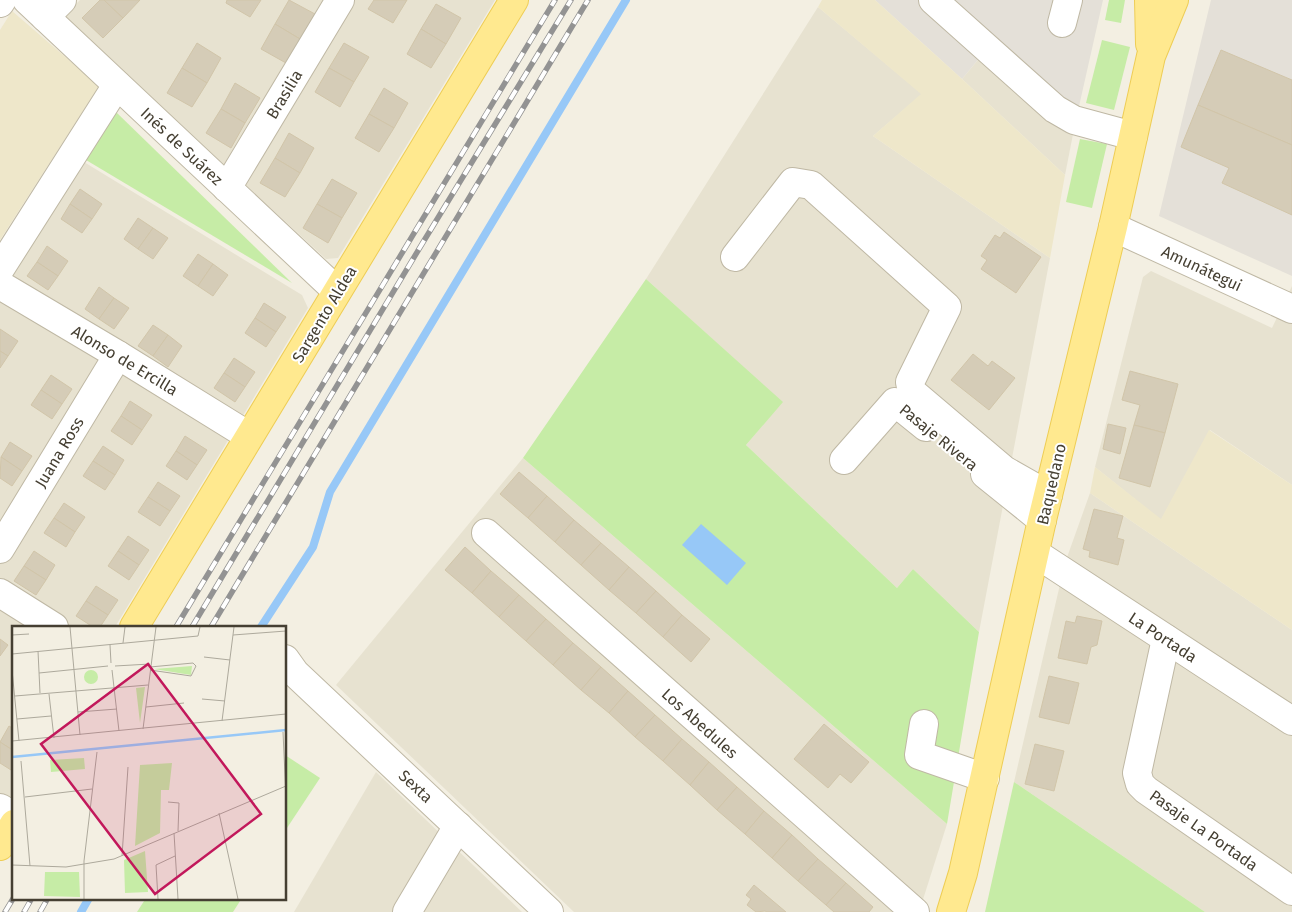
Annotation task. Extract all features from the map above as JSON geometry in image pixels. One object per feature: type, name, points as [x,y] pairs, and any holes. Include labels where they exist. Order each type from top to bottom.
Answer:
[{"type":"main road","name":"Sargento Aldea","points":[[135,626],[514,0]]},
{"type":"main road","name":"Baquedano","points":[[1149,0],[1151,56]]},
{"type":"main road","name":"Baquedano","points":[[951,912],[963,873],[1045,508],[1113,227],[1151,56],[1174,0]]},
{"type":"main road","points":[[0,846],[12,827]]},
{"type":"street","name":"Brasilia","points":[[227,188],[340,0]]},
{"type":"street","points":[[933,0],[1055,109],[1074,120],[1133,136]]},
{"type":"street","name":"Inés de Suárez","points":[[38,3],[117,84],[337,291]]},
{"type":"street","points":[[0,269],[117,84]]},
{"type":"street","points":[[735,257],[793,182],[811,185],[947,307],[910,382],[912,392],[1004,470],[1045,508]]},
{"type":"street","name":"Amunátegui","points":[[1113,227],[1292,310]]},
{"type":"street","name":"Alonso de Ercilla","points":[[0,285],[249,436]]},
{"type":"street","name":"Juana Ross","points":[[0,549],[118,355]]},
{"type":"street","name":"Pasaje Rivera","points":[[844,460],[895,402],[1045,508]]},
{"type":"street","name":"Los Abedules","points":[[486,533],[915,912]]},
{"type":"street","name":"La Portada","points":[[1035,553],[1292,721]]},
{"type":"street","points":[[0,593],[52,626]]},
{"type":"street","name":"Pasaje La Portada","points":[[1166,639],[1137,773],[1140,784],[1154,796],[1292,891]]},
{"type":"street","name":"Sexta","points":[[286,660],[295,673],[550,912]]},
{"type":"street","points":[[924,724],[919,754],[984,778]]},
{"type":"street","points":[[0,808],[12,815]]},
{"type":"street","points":[[407,912],[458,826]]},
{"type":"shaded area","points":[[80,0],[495,0],[338,258],[326,259],[63,17]]},
{"type":"shaded area","points":[[822,0],[875,0],[1065,175],[1050,258],[873,136],[921,94],[818,7]]},
{"type":"shaded area","points":[[875,0],[1103,0],[1075,124],[986,50],[962,79]]},
{"type":"shaded area","points":[[1211,0],[1292,0],[1292,276],[1159,216]]},
{"type":"shaded area","points":[[818,7],[922,94],[873,136],[1050,258],[979,632],[913,569],[897,588],[746,445],[782,402],[646,279]]},
{"type":"shaded area","points":[[12,11],[99,86],[0,240],[0,30]]},
{"type":"shaded area","points":[[987,49],[1075,124],[1065,175],[962,79]]},
{"type":"shaded area","points":[[84,162],[302,295],[308,308],[116,626],[12,626],[12,797],[0,816],[0,294]]},
{"type":"shaded area","points":[[1151,271],[1272,328],[1292,286],[1292,485],[1210,430],[1161,520],[1095,467],[1143,277]]},
{"type":"shaded area","points":[[1209,430],[1292,485],[1292,630],[1090,493],[1095,467],[1161,519]]},
{"type":"shaded area","points":[[523,458],[947,824],[919,912],[574,912],[336,685]]},
{"type":"shaded area","points":[[1090,493],[1292,630],[1292,912],[1205,912],[1014,782],[1065,563]]},
{"type":"shaded area","points":[[376,772],[522,912],[294,912]]},
{"type":"green space","points":[[1109,0],[1125,0],[1121,23],[1105,20]]},
{"type":"green space","points":[[1102,40],[1130,47],[1114,110],[1086,103]]},
{"type":"green space","points":[[116,112],[292,283],[86,160]]},
{"type":"green space","points":[[1080,139],[1107,144],[1092,208],[1066,202]]},
{"type":"green space","points":[[646,279],[783,402],[746,445],[897,588],[913,569],[979,632],[947,824],[523,458]]},
{"type":"green space","points":[[286,756],[320,778],[286,829]]},
{"type":"green space","points":[[1014,782],[1205,912],[985,912]]},
{"type":"green space","points":[[145,900],[241,900],[233,912],[137,912]]},
{"type":"water","points":[[701,524],[746,563],[727,585],[682,545]]},
{"type":"building","points":[[100,0],[104,0],[123,18],[103,38],[82,18]]},
{"type":"building","points":[[104,0],[140,0],[123,18]]},
{"type":"building","points":[[227,0],[261,0],[250,17],[226,3]]},
{"type":"building","points":[[289,0],[315,14],[300,39],[275,24]]},
{"type":"building","points":[[374,0],[407,0],[393,23],[368,9]]},
{"type":"building","points":[[436,4],[461,18],[446,44],[421,29]]},
{"type":"building","points":[[275,24],[300,39],[286,63],[261,49]]},
{"type":"building","points":[[421,29],[446,44],[431,68],[407,54]]},
{"type":"building","points":[[197,43],[221,58],[207,83],[182,68]]},
{"type":"building","points":[[344,43],[369,57],[354,82],[329,68]]},
{"type":"building","points":[[1221,50],[1292,80],[1292,145],[1198,105]]},
{"type":"building","points":[[182,68],[207,83],[192,107],[167,93]]},
{"type":"building","points":[[329,68],[354,82],[340,107],[315,92]]},
{"type":"building","points":[[235,83],[260,98],[245,123],[221,109]]},
{"type":"building","points":[[384,88],[408,103],[394,128],[369,114]]},
{"type":"building","points":[[1198,105],[1292,145],[1292,215],[1222,183],[1229,168],[1181,147]]},
{"type":"building","points":[[221,109],[245,123],[231,148],[206,133]]},
{"type":"building","points":[[369,114],[394,128],[379,152],[355,138]]},
{"type":"building","points":[[289,133],[314,148],[300,173],[275,158]]},
{"type":"building","points":[[275,158],[300,173],[285,197],[260,183]]},
{"type":"building","points":[[332,179],[357,193],[342,218],[317,204]]},
{"type":"building","points":[[80,189],[102,204],[92,219],[70,204]]},
{"type":"building","points":[[70,204],[92,219],[82,233],[61,219]]},
{"type":"building","points":[[317,204],[342,218],[328,243],[303,228]]},
{"type":"building","points":[[138,218],[153,228],[138,249],[124,239]]},
{"type":"building","points":[[153,228],[168,238],[153,259],[138,249]]},
{"type":"building","points":[[1004,232],[1041,257],[1016,293],[981,269],[987,260],[981,256],[995,235],[1000,238]]},
{"type":"building","points":[[47,246],[68,261],[58,276],[37,262]]},
{"type":"building","points":[[198,254],[213,264],[198,286],[183,276]]},
{"type":"building","points":[[37,262],[58,276],[48,290],[27,276]]},
{"type":"building","points":[[213,264],[228,275],[213,296],[198,286]]},
{"type":"building","points":[[99,287],[114,298],[99,319],[85,309]]},
{"type":"building","points":[[114,298],[129,308],[114,329],[99,319]]},
{"type":"building","points":[[264,303],[286,317],[276,332],[255,318]]},
{"type":"building","points":[[255,318],[276,332],[266,347],[245,333]]},
{"type":"building","points":[[153,325],[168,335],[153,356],[138,346]]},
{"type":"building","points":[[0,329],[18,341],[8,356],[0,351]]},
{"type":"building","points":[[168,335],[182,346],[168,367],[153,356]]},
{"type":"building","points":[[0,351],[8,356],[0,368]]},
{"type":"building","points":[[973,354],[988,366],[992,361],[1015,378],[989,410],[951,380]]},
{"type":"building","points":[[234,358],[255,372],[245,387],[224,373]]},
{"type":"building","points":[[1130,371],[1178,384],[1165,433],[1134,425],[1140,405],[1122,400]]},
{"type":"building","points":[[224,373],[245,387],[235,402],[214,388]]},
{"type":"building","points":[[51,375],[72,389],[62,404],[41,390]]},
{"type":"building","points":[[41,390],[62,404],[52,419],[31,405]]},
{"type":"building","points":[[130,401],[152,415],[142,430],[121,416]]},
{"type":"building","points":[[121,416],[142,430],[132,445],[111,431]]},
{"type":"building","points":[[1108,424],[1126,428],[1120,454],[1103,449]]},
{"type":"building","points":[[1134,425],[1165,433],[1150,487],[1119,478]]},
{"type":"building","points":[[185,436],[207,450],[197,465],[176,451]]},
{"type":"building","points":[[10,442],[32,456],[22,471],[1,457]]},
{"type":"building","points":[[103,446],[124,460],[115,475],[93,461]]},
{"type":"building","points":[[176,451],[197,465],[187,480],[166,466]]},
{"type":"building","points":[[1,457],[22,471],[12,486],[0,478]]},
{"type":"building","points":[[93,461],[115,475],[105,490],[83,476]]},
{"type":"building","points":[[519,472],[547,496],[528,518],[500,494]]},
{"type":"building","points":[[158,482],[180,496],[170,511],[148,497]]},
{"type":"building","points":[[547,496],[574,520],[555,542],[528,518]]},
{"type":"building","points":[[148,497],[170,511],[160,526],[138,512]]},
{"type":"building","points":[[64,503],[85,517],[75,532],[54,518]]},
{"type":"building","points":[[1094,509],[1123,516],[1117,538],[1124,540],[1118,565],[1089,557],[1090,551],[1083,549]]},
{"type":"building","points":[[54,518],[75,532],[66,547],[44,533]]},
{"type":"building","points":[[574,520],[601,543],[581,565],[555,542]]},
{"type":"building","points":[[128,536],[149,550],[139,565],[118,551]]},
{"type":"building","points":[[601,543],[629,567],[609,590],[581,565]]},
{"type":"building","points":[[465,547],[491,571],[472,593],[445,570]]},
{"type":"building","points":[[34,551],[55,565],[46,580],[24,566]]},
{"type":"building","points":[[118,551],[139,565],[129,580],[108,566]]},
{"type":"building","points":[[24,566],[46,580],[36,595],[14,581]]},
{"type":"building","points":[[629,567],[656,591],[636,613],[609,590]]},
{"type":"building","points":[[491,571],[519,595],[499,617],[472,593]]},
{"type":"building","points":[[96,586],[118,600],[108,615],[86,601]]},
{"type":"building","points":[[656,591],[682,615],[663,637],[636,613]]},
{"type":"building","points":[[519,595],[546,619],[526,641],[499,617]]},
{"type":"building","points":[[86,601],[108,615],[101,626],[91,626],[76,616]]},
{"type":"building","points":[[682,615],[710,639],[691,662],[663,637]]},
{"type":"building","points":[[1077,616],[1102,621],[1097,645],[1091,647],[1087,664],[1058,658],[1066,621],[1075,623]]},
{"type":"building","points":[[546,619],[573,643],[553,665],[526,641]]},
{"type":"building","points":[[0,639],[8,645],[0,656]]},
{"type":"building","points":[[573,643],[601,667],[581,690],[553,665]]},
{"type":"building","points":[[601,667],[628,691],[609,713],[581,690]]},
{"type":"building","points":[[1049,676],[1079,683],[1069,724],[1039,717]]},
{"type":"building","points":[[628,691],[655,715],[635,737],[609,713]]},
{"type":"building","points":[[655,715],[682,739],[663,761],[635,737]]},
{"type":"building","points":[[824,724],[869,762],[851,783],[840,774],[828,788],[794,759]]},
{"type":"building","points":[[9,726],[12,728],[12,750],[0,742]]},
{"type":"building","points":[[682,739],[709,762],[690,785],[663,761]]},
{"type":"building","points":[[0,742],[12,750],[12,769],[11,770],[0,763]]},
{"type":"building","points":[[1035,744],[1064,751],[1054,791],[1025,784]]},
{"type":"building","points":[[709,762],[737,787],[717,810],[690,785]]},
{"type":"building","points":[[737,787],[764,811],[745,834],[717,810]]},
{"type":"building","points":[[764,811],[792,835],[772,858],[745,834]]},
{"type":"building","points":[[792,835],[818,859],[798,881],[772,858]]},
{"type":"building","points":[[818,859],[846,883],[826,905],[798,881]]},
{"type":"building","points":[[846,883],[873,907],[869,912],[834,912],[826,905]]},
{"type":"building","points":[[754,885],[786,912],[756,912],[747,905],[751,899],[746,895]]},
{"type":"waterway","points":[[262,626],[313,547],[330,492],[626,0]]},
{"type":"waterway","points":[[81,912],[88,900]]},
{"type":"railway","points":[[177,626],[555,0]]},
{"type":"railway","points":[[193,626],[571,0]]},
{"type":"railway","points":[[212,626],[588,0]]},
{"type":"railway","points":[[5,912],[12,900]]},
{"type":"railway","points":[[24,912],[31,900]]},
{"type":"railway","points":[[40,912],[47,900]]}]
